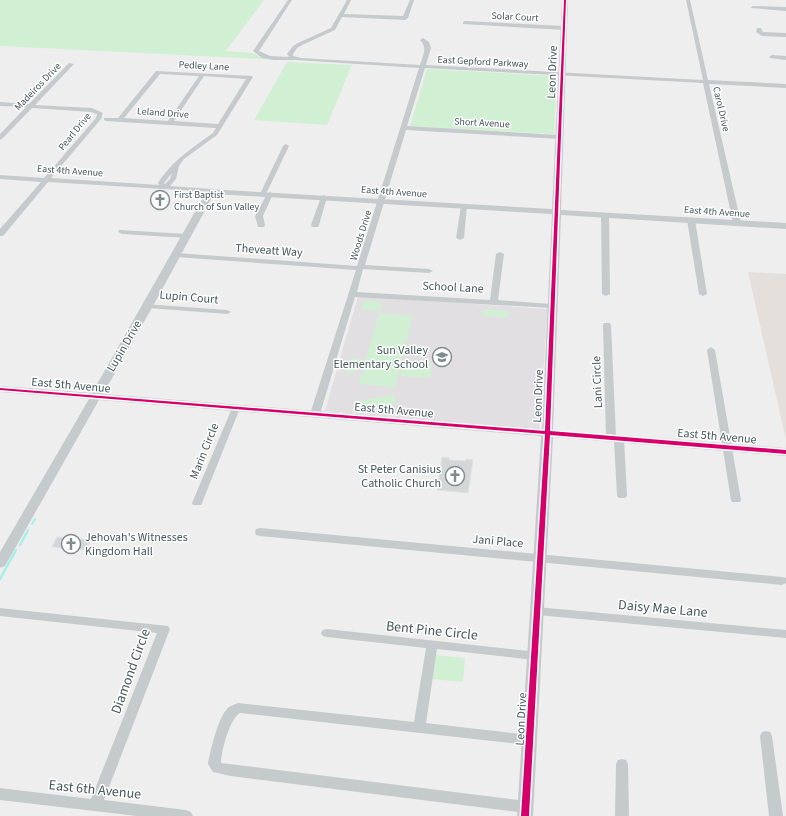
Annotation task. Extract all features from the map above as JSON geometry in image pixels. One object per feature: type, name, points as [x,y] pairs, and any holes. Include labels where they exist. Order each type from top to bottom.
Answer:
[{"type":"street","name":"East Gepford Parkway","points":[[290,0],[256,51],[259,55],[298,60],[786,86]]},
{"type":"street","points":[[298,60],[291,57],[290,54],[295,47],[330,31],[335,26],[349,0]]},
{"type":"street","points":[[341,15],[405,18],[412,0]]},
{"type":"street","name":"Leon Drive","points":[[525,811],[526,740],[534,655],[547,433],[565,0]]},
{"type":"street","name":"Carol Drive","points":[[688,0],[737,223]]},
{"type":"street","points":[[753,7],[786,9]]},
{"type":"street","name":"Solar Court","points":[[465,23],[564,28]]},
{"type":"street","points":[[759,29],[759,32],[762,34],[786,36]]},
{"type":"street","points":[[778,35],[780,42]]},
{"type":"street","name":"Woods Drive","points":[[315,414],[428,48],[427,43],[423,40]]},
{"type":"street","points":[[772,57],[786,58]]},
{"type":"street","name":"Madeiros Drive","points":[[0,138],[71,64]]},
{"type":"street","name":"Pedley Lane","points":[[119,120],[158,72],[250,77],[219,126]]},
{"type":"street","points":[[170,123],[204,74]]},
{"type":"street","points":[[0,104],[30,106]]},
{"type":"street","name":"Pearl Drive","points":[[0,234],[99,118],[100,113],[92,110],[30,106]]},
{"type":"street","name":"Leland Drive","points":[[106,119],[219,126]]},
{"type":"street","points":[[163,188],[172,180],[176,173],[176,166],[182,158],[212,136],[219,126]]},
{"type":"street","name":"Short Avenue","points":[[403,128],[559,136]]},
{"type":"street","points":[[260,225],[259,216],[266,194],[286,146]]},
{"type":"street","name":"East 4th Avenue","points":[[0,177],[786,226]]},
{"type":"street","name":"Lupin Drive","points":[[0,563],[148,306],[211,191]]},
{"type":"street","points":[[315,225],[324,197]]},
{"type":"street","points":[[460,238],[464,206]]},
{"type":"street","points":[[605,215],[606,294]]},
{"type":"street","points":[[692,220],[703,294]]},
{"type":"street","points":[[122,232],[187,236]]},
{"type":"street","points":[[494,302],[500,254]]},
{"type":"street","name":"Theveatt Way","points":[[176,255],[429,272]]},
{"type":"street","name":"School Lane","points":[[352,294],[552,306]]},
{"type":"street","name":"Lupin Court","points":[[148,306],[227,312]]},
{"type":"street","name":"Lani Circle","points":[[607,325],[615,438],[622,496]]},
{"type":"street","points":[[711,350],[736,500]]},
{"type":"street","name":"East 5th Avenue","points":[[0,389],[786,452]]},
{"type":"street","name":"Marin Circle","points":[[197,503],[236,408]]},
{"type":"street","name":"Jani Place","points":[[260,532],[782,581]]},
{"type":"street","name":"Daisy Mae Lane","points":[[537,611],[786,634]]},
{"type":"street","name":"Diamond Circle","points":[[0,612],[164,629],[95,806]]},
{"type":"street","name":"Bent Pine Circle","points":[[327,633],[534,655]]},
{"type":"street","points":[[419,727],[432,645]]},
{"type":"street","points":[[525,811],[231,771],[217,768],[214,764],[225,726],[230,715],[234,710],[241,708],[526,740]]},
{"type":"street","points":[[766,736],[776,816]]},
{"type":"street","points":[[622,764],[622,816]]},
{"type":"street","name":"East 6th Avenue","points":[[0,794],[186,816]]},
{"type":"shaded area","points":[[748,272],[786,274],[786,440]]},
{"type":"shaded area","name":"Sun Valley Elementary School","points":[[358,296],[548,309],[539,429],[325,411]]},
{"type":"green space","points":[[0,0],[264,0],[226,51],[253,53],[263,58],[279,60],[0,46]]},
{"type":"green space","points":[[287,62],[352,65],[327,125],[254,120]]},
{"type":"green space","points":[[427,69],[557,76],[554,134],[410,126]]},
{"type":"green space","points":[[363,302],[382,302],[380,311],[361,310]]},
{"type":"green space","points":[[484,309],[508,311],[507,318],[483,316]]},
{"type":"green space","points":[[379,313],[413,316],[395,387],[359,384]]},
{"type":"green space","points":[[353,358],[360,358],[361,360],[354,373],[347,374],[345,371],[351,367],[349,365]]},
{"type":"green space","points":[[404,362],[432,364],[430,378],[400,376]]},
{"type":"green space","points":[[394,395],[397,403],[359,408],[357,401]]},
{"type":"green space","points":[[436,655],[465,658],[463,682],[432,679]]},
{"type":"building","name":"St Peter Canisius Catholic Church","points":[[442,457],[449,458],[449,460],[473,460],[468,493],[437,490]]},
{"type":"building","name":"Jehovah's Witnesses Kingdom Hall","points":[[57,537],[91,540],[86,550],[52,547]]},
{"type":"waterway","points":[[32,524],[35,519]]},
{"type":"waterway","points":[[20,545],[27,532]]},
{"type":"waterway","points":[[0,579],[16,550]]},
{"type":"cycle path","points":[[525,816],[547,439],[565,0]]},
{"type":"cycle path","points":[[0,389],[786,452]]},
{"type":"place","name":"First Baptist Church of Sun Valley","points":[[160,200]]},
{"type":"place","name":"Sun Valley Elementary School","points":[[442,357]]},
{"type":"place","name":"St Peter Canisius Catholic Church","points":[[455,476]]},
{"type":"place","name":"Jehovah's Witnesses Kingdom Hall","points":[[71,544]]}]
